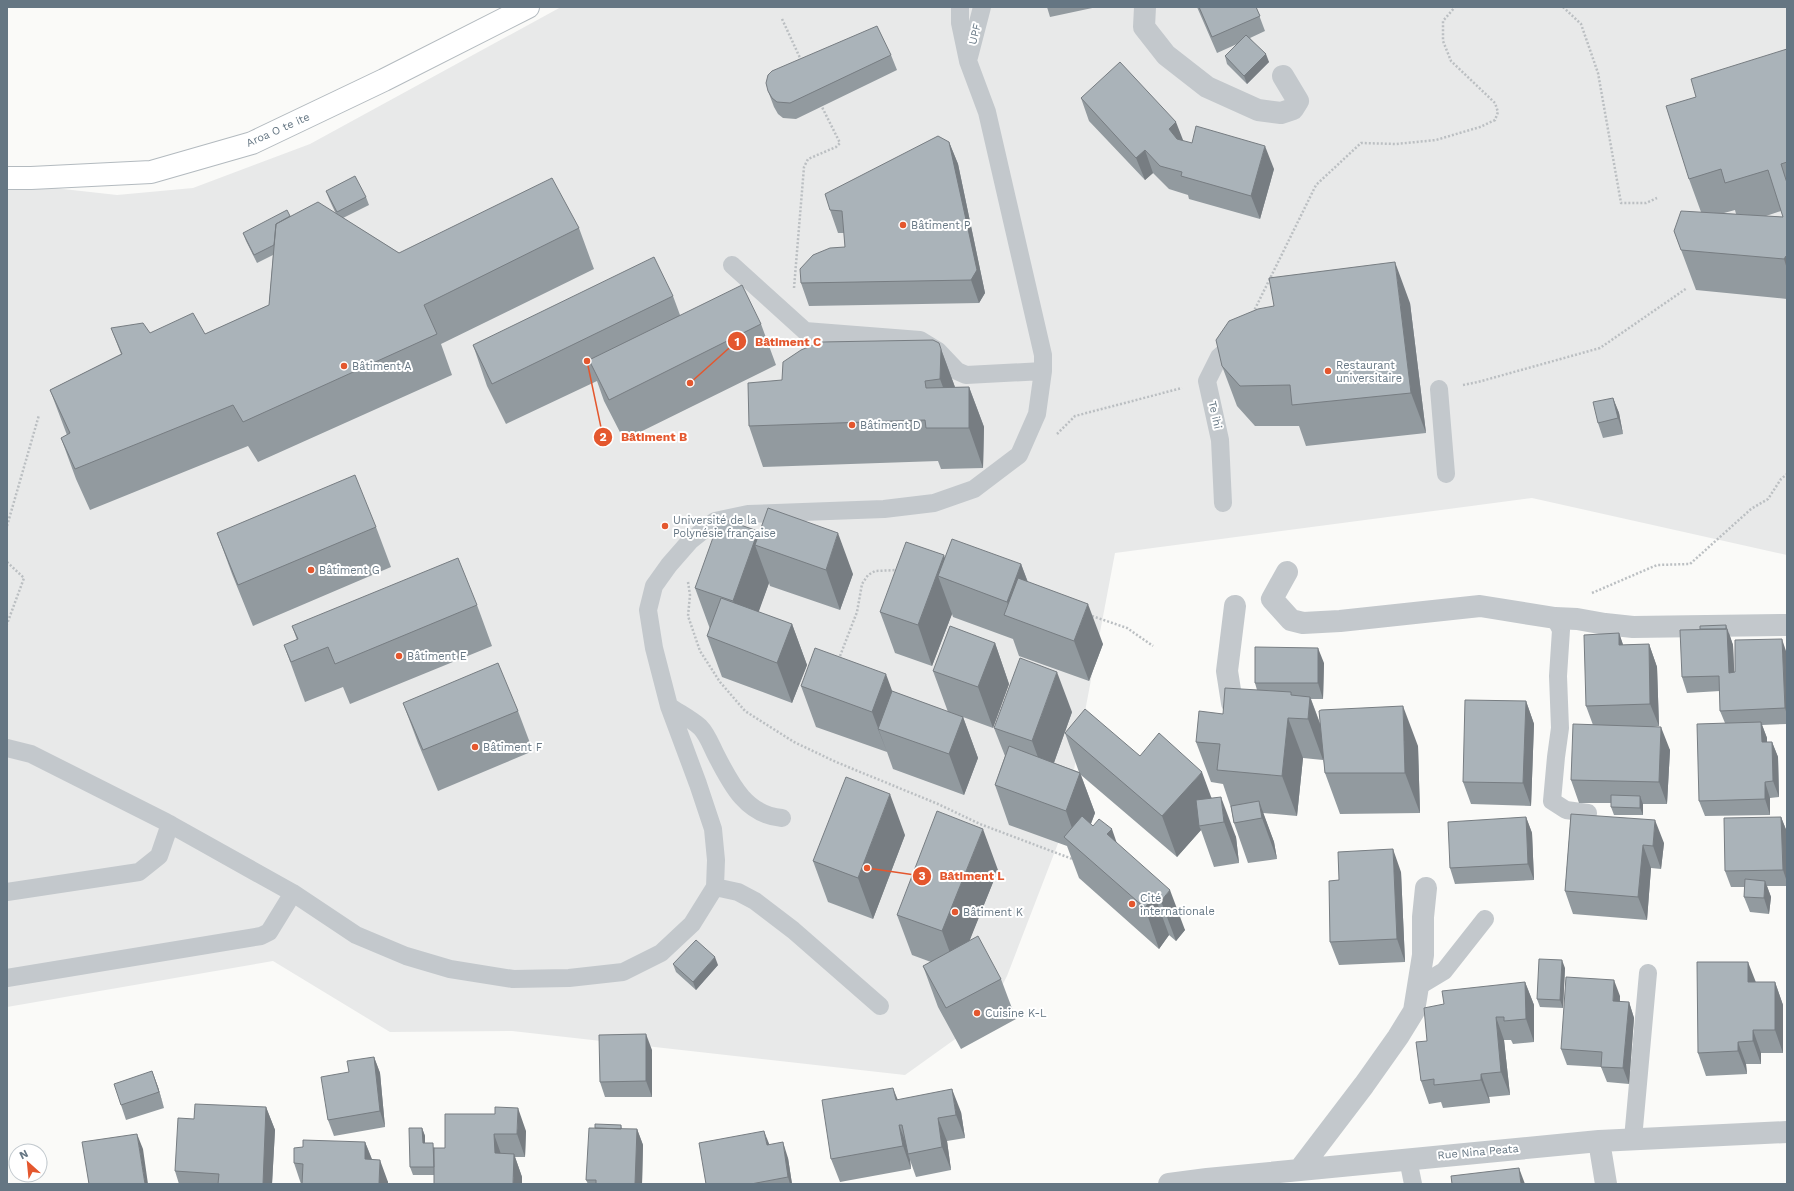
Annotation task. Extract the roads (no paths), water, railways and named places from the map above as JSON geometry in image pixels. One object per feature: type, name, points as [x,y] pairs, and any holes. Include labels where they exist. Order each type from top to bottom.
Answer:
[{"type":"main road","name":"Aroa O te ite","points":[[7,178],[151,172],[252,143],[384,80],[528,7]]},
{"type":"street","points":[[1145,7],[1144,27],[1166,55],[1207,87],[1258,110],[1281,113],[1293,109],[1298,101],[1283,76]]},
{"type":"street","points":[[1286,572],[1272,599],[1291,620],[1303,623],[1340,621],[1480,606],[1555,618],[1577,619],[1633,627],[1787,625]]},
{"type":"street","points":[[1232,703],[1227,671],[1235,606]]},
{"type":"street","points":[[1288,1175],[1398,1037],[1414,1011],[1423,955],[1423,917],[1426,888]]},
{"type":"street","name":"Rue Nina Peata","points":[[1169,1184],[1288,1175],[1408,1159],[1599,1140],[1787,1132]]},
{"type":"street","points":[[1599,1140],[1606,1184]]},
{"type":"lane","points":[[7,748],[31,754],[170,824],[293,893],[356,935],[406,956],[450,969],[513,979],[569,978],[623,972],[661,953],[692,924],[715,887],[716,860],[713,829],[669,706],[654,648],[648,610],[654,586],[669,565],[690,541],[715,521],[748,514],[884,509],[934,503],[974,489],[1019,455],[1037,414],[1043,371],[1043,355],[987,112],[968,61],[960,23],[960,7]]},
{"type":"lane","name":"UPF","points":[[968,61],[982,7]]},
{"type":"lane","points":[[732,265],[805,331],[920,340],[938,351],[957,371],[966,375],[1043,371]]},
{"type":"lane","name":"Te ihi","points":[[1223,503],[1220,440],[1208,381],[1219,357],[1239,340]]},
{"type":"lane","points":[[1439,389],[1446,474]]},
{"type":"lane","points":[[1555,618],[1561,630],[1558,676],[1560,728],[1552,801],[1566,810],[1588,813]]},
{"type":"lane","points":[[669,706],[700,727],[731,782],[744,800],[757,812],[770,817],[782,818]]},
{"type":"lane","points":[[7,892],[140,872],[159,856],[170,824]]},
{"type":"lane","points":[[715,887],[738,892],[755,901],[793,930],[880,1006]]},
{"type":"lane","points":[[7,978],[261,936],[269,932],[293,893]]},
{"type":"lane","points":[[1419,986],[1444,971],[1485,919]]},
{"type":"lane","points":[[1633,1139],[1648,973]]},
{"type":"lane","points":[[1408,1159],[1413,1184]]},
{"type":"place","name":"Bâtiment P","points":[[903,225]]},
{"type":"place","name":"Bâtiment B","points":[[587,361]]},
{"type":"place","name":"Bâtiment A","points":[[344,366]]},
{"type":"place","name":"Restaurant universitaire","points":[[1328,371]]},
{"type":"place","name":"Bâtiment C","points":[[690,383]]},
{"type":"place","name":"Bâtiment D","points":[[852,425]]},
{"type":"place","name":"Université de la Polynésie française","points":[[665,526]]},
{"type":"place","name":"Bâtiment G","points":[[311,570]]},
{"type":"place","name":"Bâtiment E","points":[[399,656]]},
{"type":"place","name":"Bâtiment F","points":[[475,747]]},
{"type":"place","name":"Bâtiment L","points":[[867,868]]},
{"type":"place","name":"Cité internationale","points":[[1132,904]]},
{"type":"place","name":"Bâtiment K","points":[[955,912]]},
{"type":"place","name":"Cuisine K-L","points":[[977,1013]]}]
